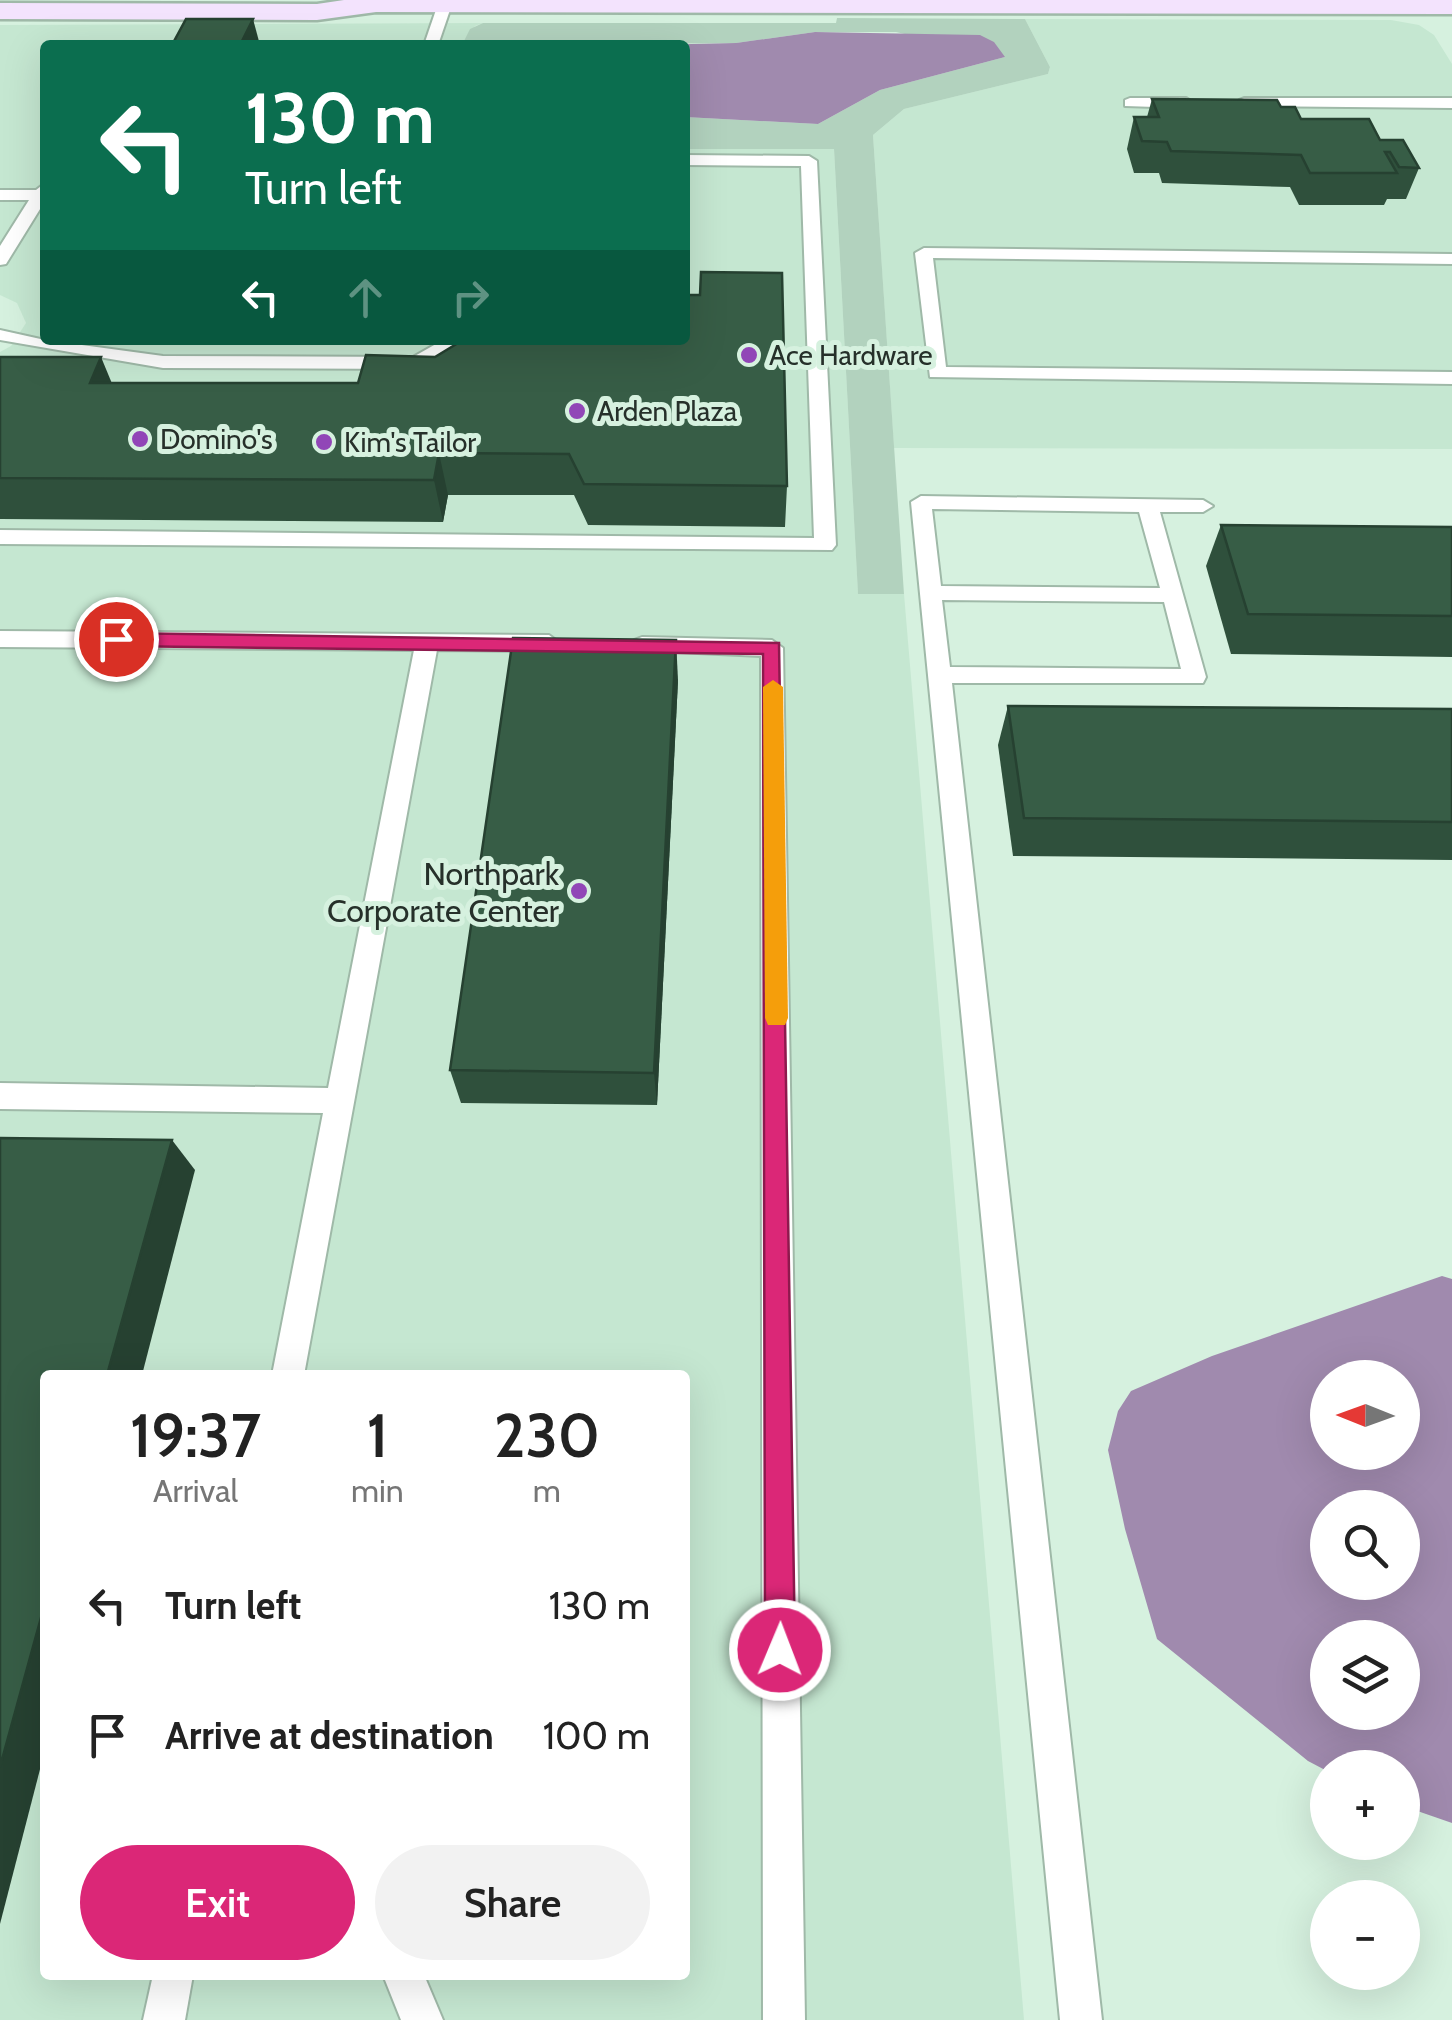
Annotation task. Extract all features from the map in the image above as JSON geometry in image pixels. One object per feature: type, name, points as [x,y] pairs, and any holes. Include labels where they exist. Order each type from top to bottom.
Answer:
[{"type":"main road","points":[[0,11],[317,12],[378,2],[1179,2],[1448,13]]},
{"type":"lane","points":[[433,40],[445,4]]},
{"type":"lane","points":[[1130,102],[1206,103]]},
{"type":"lane","points":[[1224,103],[1452,103]]},
{"type":"lane","points":[[0,537],[826,545],[809,162],[690,160]]},
{"type":"lane","points":[[0,195],[40,192]]},
{"type":"lane","points":[[0,260],[8,234],[40,194]]},
{"type":"lane","points":[[1452,259],[924,253],[936,373],[1452,378]]},
{"type":"lane","points":[[0,334],[40,341]]},
{"type":"lane","points":[[64,345],[164,362],[417,363],[448,345]]},
{"type":"lane","points":[[1081,2020],[920,502],[1203,506]]},
{"type":"lane","points":[[939,675],[1195,677],[1148,506]]},
{"type":"lane","points":[[931,593],[1173,595]]},
{"type":"lane","points":[[0,639],[580,644]]},
{"type":"lane","points":[[289,1370],[427,641]]},
{"type":"lane","points":[[619,644],[772,648],[784,2020]]},
{"type":"lane","points":[[0,1096],[341,1102]]},
{"type":"lane","points":[[164,2020],[172,1980]]},
{"type":"lane","points":[[406,1980],[422,2020]]},
{"type":"shaded area","points":[[837,18],[1025,19],[1050,67],[1048,74],[904,109],[873,135],[904,594],[858,594],[834,149],[690,149],[690,117],[818,124],[880,90],[1005,57],[896,32],[815,32],[736,43],[464,40],[470,29],[483,23],[836,23]]},
{"type":"shaded area","points":[[1025,19],[1391,20],[1419,25],[1434,35],[1452,64],[1452,449],[894,448],[873,135],[904,109],[1048,74],[1050,67]]},
{"type":"shaded area","name":"Northpark Corporate Center","points":[[483,23],[475,26],[465,40],[40,40],[40,345],[690,345],[690,149],[834,149],[858,593],[904,594],[1024,2020],[0,2020],[0,352],[11,346],[26,323],[17,303],[0,295],[0,25]]},
{"type":"shaded area","points":[[815,32],[980,35],[994,42],[1005,57],[880,90],[818,124],[690,117],[690,44],[736,43]]},
{"type":"shaded area","points":[[1442,1276],[1452,1279],[1452,1823],[1420,1812],[1420,1750],[1310,1750],[1310,1762],[1157,1639],[1125,1529],[1108,1450],[1118,1411],[1131,1391],[1212,1356]]},
{"type":"building","points":[[186,19],[253,19],[242,40],[175,40]]},
{"type":"building","points":[[1152,99],[1277,100],[1281,107],[1295,107],[1301,119],[1369,119],[1380,140],[1403,140],[1419,168],[1399,167],[1390,152],[1385,152],[1397,173],[1310,173],[1301,155],[1171,151],[1167,142],[1142,141],[1134,117],[1159,117]]},
{"type":"building","name":"Arden Plaza","points":[[701,272],[782,273],[787,486],[584,484],[569,454],[439,453],[434,480],[0,478],[0,357],[101,357],[90,383],[358,383],[366,355],[435,357],[455,345],[690,345],[690,295],[700,295]]},
{"type":"building","points":[[1221,525],[1452,527],[1452,616],[1248,614]]},
{"type":"building","name":"Northpark Corporate Center","points":[[513,638],[676,640],[654,1073],[450,1070]]},
{"type":"building","points":[[1008,706],[1452,709],[1452,822],[1024,818]]},
{"type":"building","points":[[0,1138],[172,1140],[108,1370],[40,1370],[40,1621],[0,1767]]},
{"type":"slow traffic","points":[[773,687],[776,1018]]},
{"type":"place","name":"Ace Hardware","points":[[749,355]]},
{"type":"place","name":"Arden Plaza","points":[[577,411]]},
{"type":"place","name":"Domino's","points":[[140,439]]},
{"type":"place","name":"Kim's Tailor","points":[[324,442]]},
{"type":"place","name":"Northpark Corporate Center","points":[[579,891]]},
{"type":"route","points":[[116,639],[772,648],[782,1509],[780,1650]]}]
